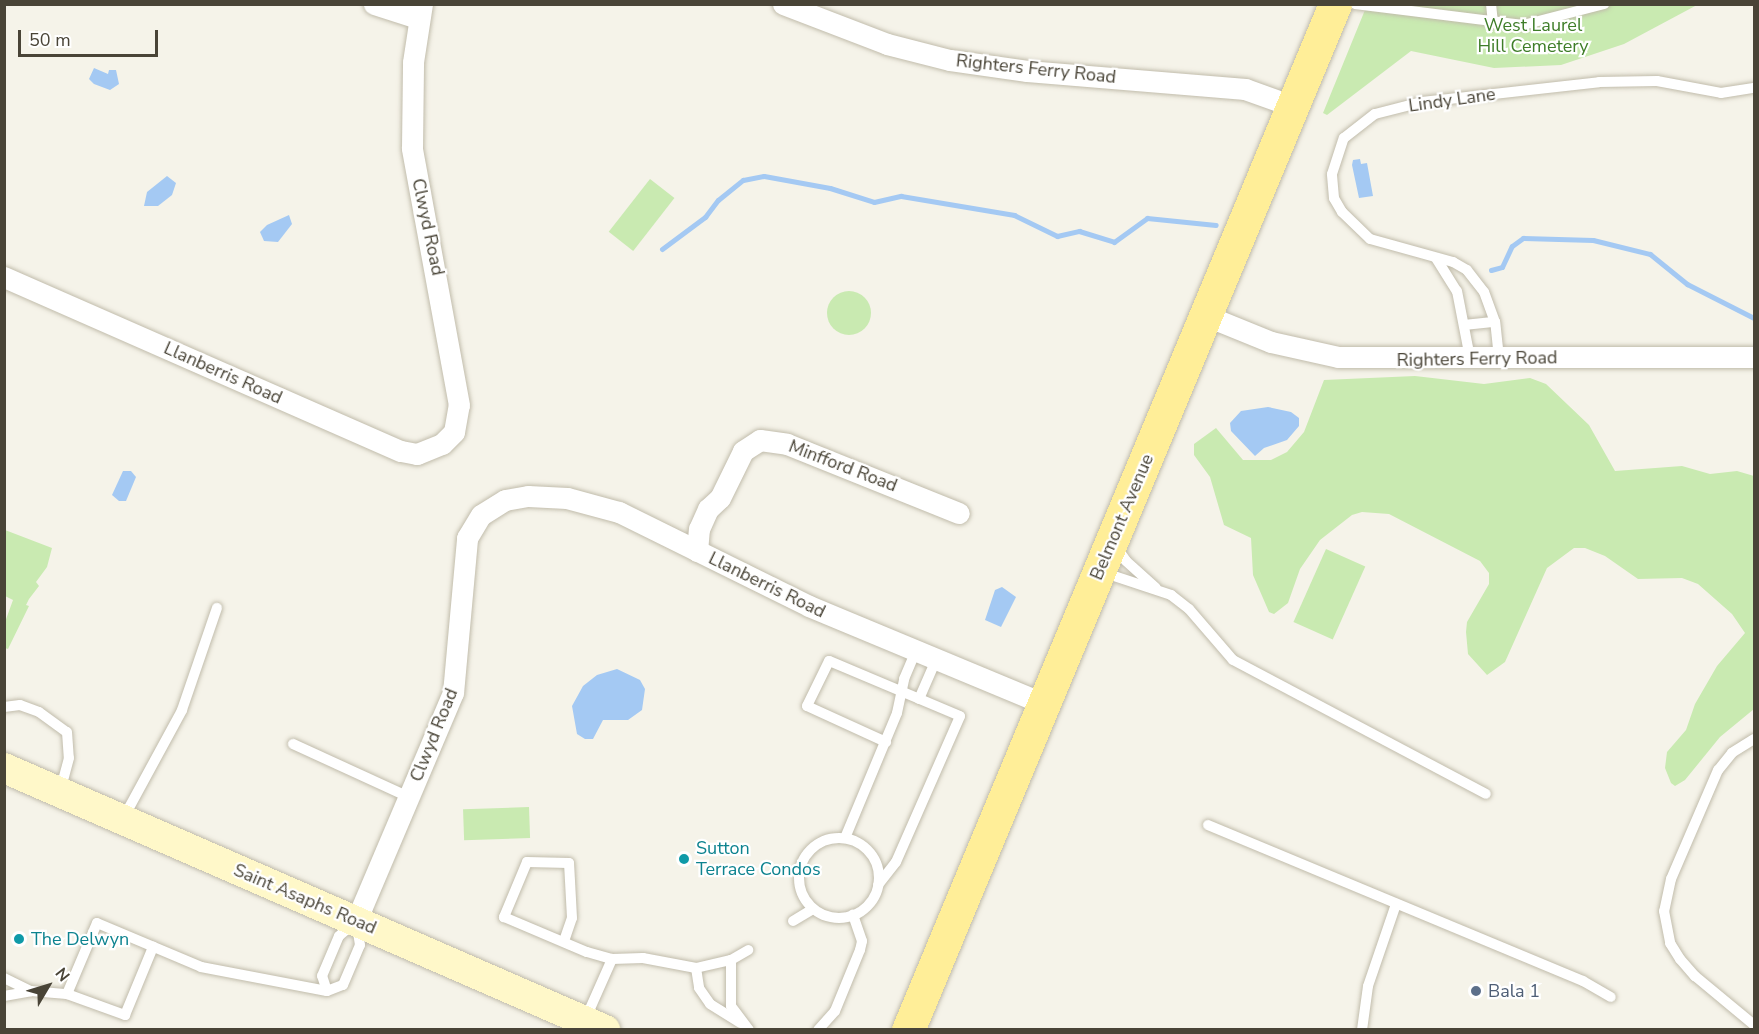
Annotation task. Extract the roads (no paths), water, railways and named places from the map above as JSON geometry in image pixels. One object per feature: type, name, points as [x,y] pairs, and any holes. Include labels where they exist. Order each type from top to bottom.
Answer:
[{"type":"main road","name":"Belmont Avenue","points":[[908,1029],[1207,316],[1335,4]]},
{"type":"street","points":[[374,4],[420,11]]},
{"type":"street","name":"Righters Ferry Road","points":[[783,4],[887,44],[950,60],[1027,71],[1245,88],[1294,107]]},
{"type":"street","name":"Clwyd Road","points":[[420,11],[412,94],[412,148],[459,405],[454,432],[442,444]]},
{"type":"street","name":"Llanberris Road","points":[[4,277],[400,451],[417,454],[442,444]]},
{"type":"street","name":"Righters Ferry Road","points":[[1207,316],[1271,342],[1319,355],[1470,359],[1755,357]]},
{"type":"street","name":"Minfford Road","points":[[697,551],[699,529],[708,510],[720,498],[743,451],[768,440],[959,513]]},
{"type":"street","name":"Llanberris Road","points":[[488,509],[505,500],[528,496],[586,501],[619,512],[809,606],[1044,704]]},
{"type":"street","name":"Clwyd Road","points":[[356,921],[453,693],[464,554],[475,521],[488,509]]},
{"type":"street","name":"Saint Asaphs Road","points":[[4,768],[595,1025]]},
{"type":"lane","points":[[1355,4],[1493,23],[1543,23],[1604,4]]},
{"type":"lane","points":[[1491,4],[1493,23]]},
{"type":"lane","name":"Lindy Lane","points":[[1498,358],[1495,322],[1484,292],[1467,270],[1436,258],[1370,239],[1350,221],[1334,198],[1334,160],[1344,138],[1375,114],[1422,102],[1599,82],[1657,81],[1721,93],[1755,88]]},
{"type":"lane","points":[[1436,258],[1456,291],[1470,359]]},
{"type":"lane","points":[[1464,325],[1495,322]]},
{"type":"lane","points":[[1113,541],[1126,561],[1159,590]]},
{"type":"lane","points":[[1100,571],[1159,590],[1183,603],[1233,660],[1486,794]]},
{"type":"lane","points":[[123,820],[182,710],[217,608]]},
{"type":"lane","points":[[845,838],[886,742],[916,651]]},
{"type":"lane","points":[[919,699],[936,660]]},
{"type":"lane","points":[[878,885],[872,855],[845,838],[818,844],[801,866],[800,885],[813,909],[832,917],[853,915],[869,904],[878,885],[896,862],[960,716],[829,661],[807,706],[886,742]]},
{"type":"lane","points":[[4,707],[20,705],[39,712],[67,732],[69,758],[59,792]]},
{"type":"lane","points":[[1755,739],[1732,753],[1718,770],[1671,879],[1664,911],[1670,943],[1680,959],[1695,976],[1755,1025]]},
{"type":"lane","points":[[293,744],[409,797]]},
{"type":"lane","points":[[1208,825],[1589,984],[1611,997]]},
{"type":"lane","points":[[564,941],[572,918],[569,863],[527,862],[504,917],[564,941],[612,959],[643,958],[696,968],[731,960],[748,950]]},
{"type":"lane","points":[[1362,1029],[1368,986],[1396,904]]},
{"type":"lane","points":[[793,921],[813,909]]},
{"type":"lane","points":[[818,1029],[835,1011],[860,950],[862,941],[853,915]]},
{"type":"lane","points":[[327,991],[322,976],[339,936],[356,921]]},
{"type":"lane","points":[[67,994],[97,923],[201,967],[327,991],[343,985],[360,945],[356,921]]},
{"type":"lane","points":[[4,996],[31,991],[67,994],[125,1014],[153,947]]},
{"type":"lane","points":[[595,1025],[612,959]]},
{"type":"lane","points":[[731,960],[731,1006],[745,1026]]},
{"type":"lane","points":[[696,968],[699,988],[710,1004],[745,1026]]},
{"type":"lane","points":[[4,978],[31,991]]},
{"type":"water","points":[[94,68],[108,74],[109,70],[116,70],[119,84],[110,90],[94,84],[89,79]]},
{"type":"water","points":[[1360,159],[1361,164],[1367,163],[1373,196],[1359,198],[1352,165],[1353,160]]},
{"type":"water","points":[[167,176],[176,183],[172,195],[158,206],[144,206],[147,192]]},
{"type":"water","points":[[289,215],[292,224],[278,242],[264,241],[260,232],[267,225]]},
{"type":"water","points":[[1268,407],[1291,412],[1299,418],[1299,426],[1287,440],[1264,448],[1255,456],[1231,431],[1230,423],[1241,411]]},
{"type":"water","points":[[123,471],[131,471],[136,477],[126,501],[119,501],[112,495]]},
{"type":"water","points":[[1002,587],[1016,597],[1001,627],[985,620],[995,590]]},
{"type":"water","points":[[617,669],[640,680],[645,689],[642,710],[628,720],[603,720],[593,739],[585,739],[577,734],[572,706],[583,686],[597,675]]},
{"type":"waterway","points":[[662,249],[705,217],[718,200],[743,180],[764,176],[830,188],[874,202],[901,196],[1014,215],[1057,236],[1079,231],[1114,242],[1147,218],[1216,225]]},
{"type":"waterway","points":[[1491,270],[1502,267],[1512,246],[1523,238],[1593,240],[1650,254],[1687,284],[1754,318]]},
{"type":"place","name":"Sutton Terrace Condos","points":[[684,859]]},
{"type":"place","name":"The Delwyn","points":[[19,939]]},
{"type":"place","name":"Bala 1","points":[[1476,991]]},
{"type":"park label","name":"West Laurel Hill Cemetery","points":[[1533,36]]}]
